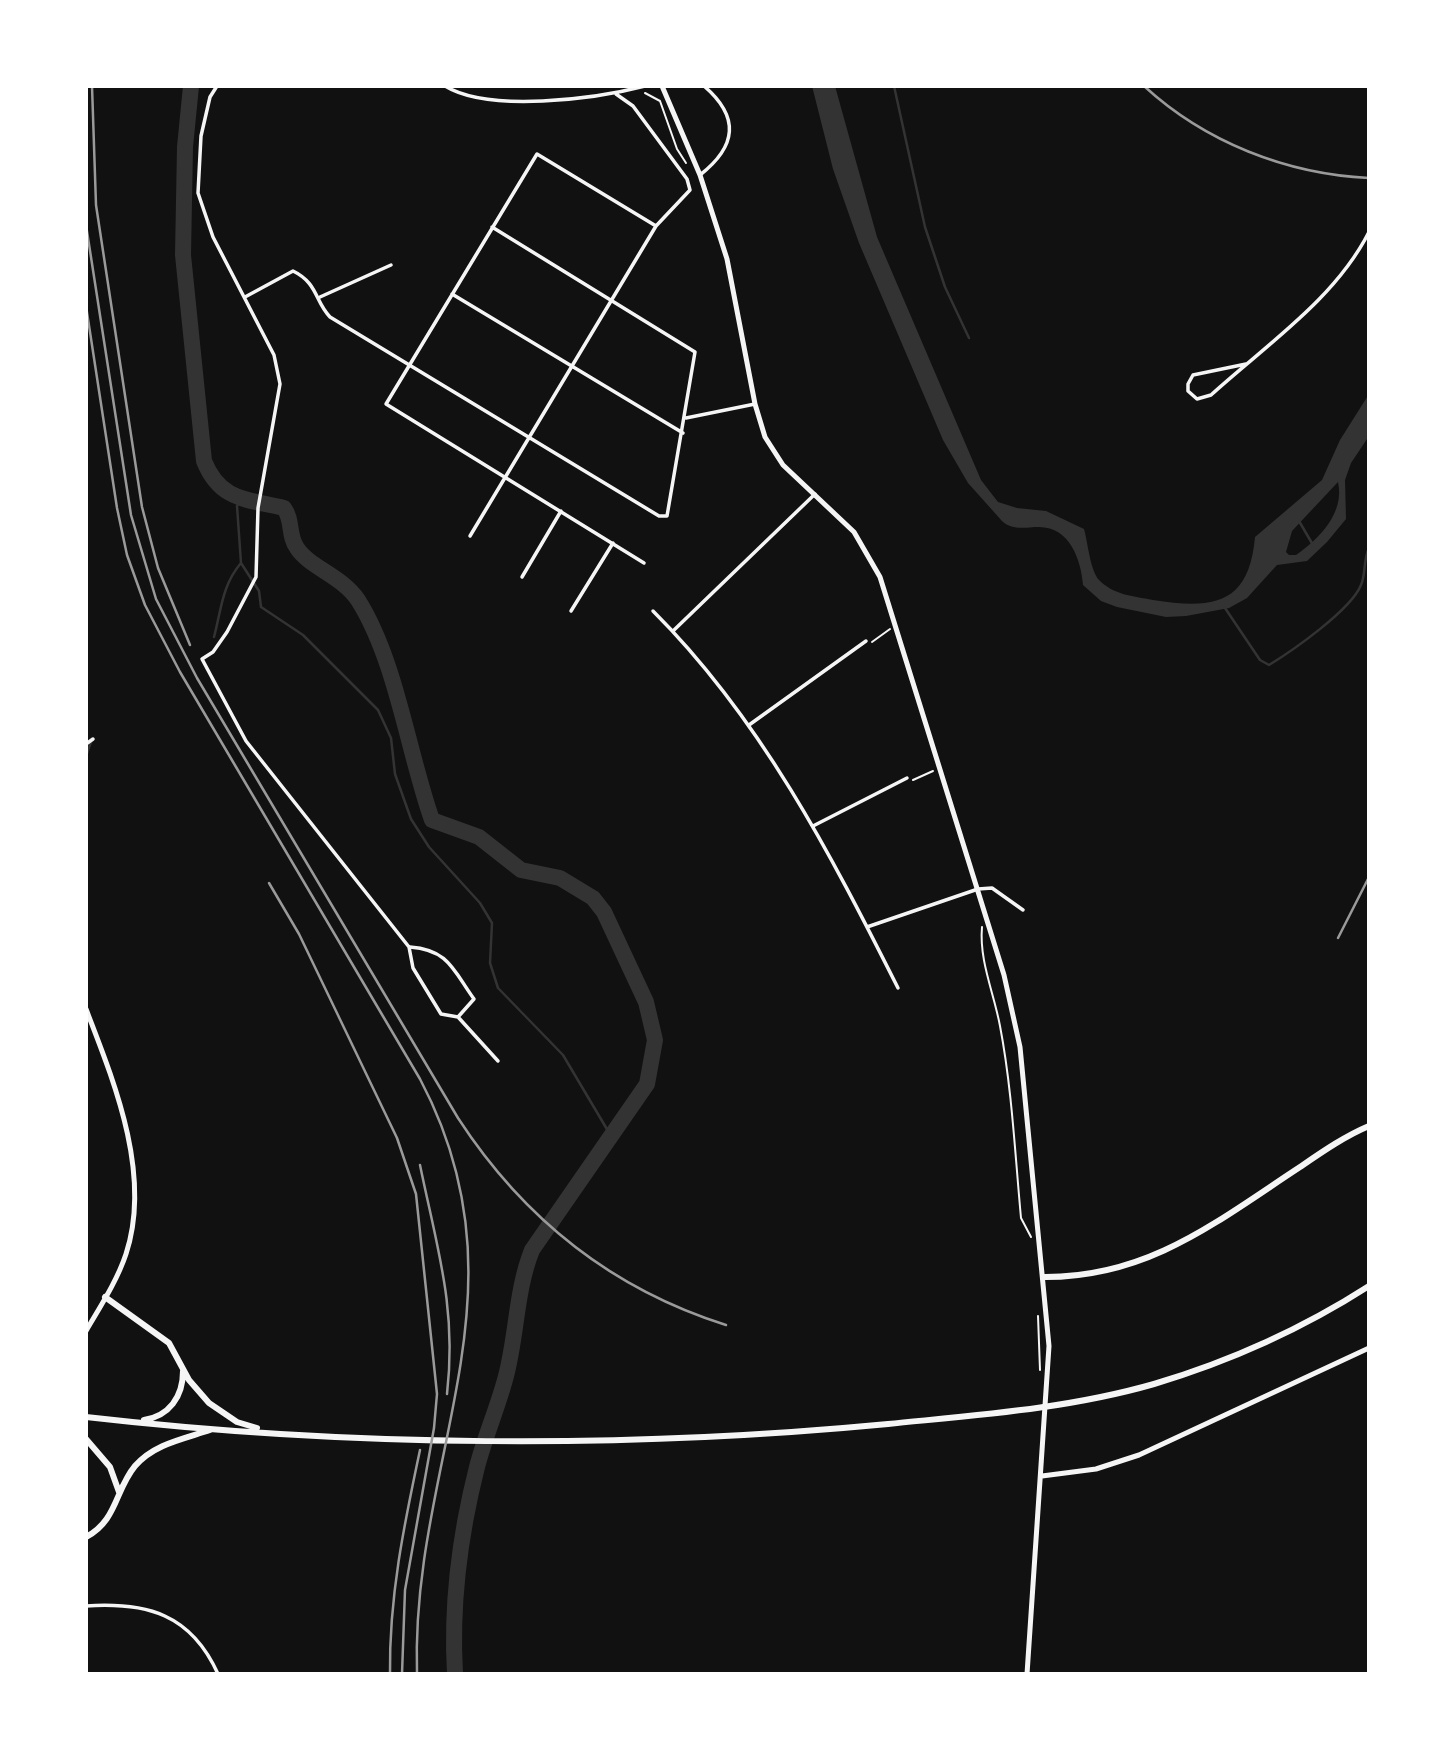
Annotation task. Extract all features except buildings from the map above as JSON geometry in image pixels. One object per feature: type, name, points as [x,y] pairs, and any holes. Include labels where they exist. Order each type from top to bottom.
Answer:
[{"type":"main road","points":[[1043,1278],[1103,1273],[1170,1250],[1327,1149],[1369,1126]]},
{"type":"main road","points":[[86,1417],[325,1437],[660,1438],[812,1431],[1066,1405],[1153,1384],[1246,1353],[1329,1312],[1369,1286]]},
{"type":"main road","points":[[105,1297],[164,1337],[178,1355],[183,1370],[209,1403],[237,1422],[270,1431],[325,1437]]},
{"type":"main road","points":[[114,1420],[140,1421],[166,1412],[178,1396],[183,1370]]},
{"type":"main road","points":[[86,1537],[109,1518],[130,1473],[147,1455],[170,1443],[215,1428]]},
{"type":"main road","points":[[86,1439],[110,1467],[120,1496]]},
{"type":"street","points":[[217,86],[209,97],[201,136],[198,193],[213,237],[274,355],[279,371],[258,508],[256,577],[213,652],[202,659],[246,741],[409,947],[413,968],[441,1014],[458,1017],[498,1061]]},
{"type":"street","points":[[445,86],[462,94],[492,101],[616,94],[645,86]]},
{"type":"street","points":[[662,86],[700,174],[727,259],[755,404],[772,451],[863,544],[880,577],[1012,1003],[1020,1047],[1049,1346],[1044,1381],[1045,1436],[1027,1674]]},
{"type":"street","points":[[700,174],[719,160],[729,138],[729,118],[720,100],[704,86]]},
{"type":"street","points":[[470,536],[656,226],[688,196],[690,190],[687,179],[633,106],[616,94]]},
{"type":"street","points":[[645,563],[386,404],[537,154],[656,226]]},
{"type":"street","points":[[245,297],[293,271],[319,296],[330,317],[660,516],[667,516],[671,511],[695,352],[492,228]]},
{"type":"street","points":[[1246,364],[1193,374],[1188,391],[1197,399],[1208,398],[1246,364],[1332,286],[1357,254],[1369,232]]},
{"type":"street","points":[[319,296],[391,265]]},
{"type":"street","points":[[452,294],[683,433]]},
{"type":"street","points":[[686,418],[755,404]]},
{"type":"street","points":[[673,631],[815,494]]},
{"type":"street","points":[[522,577],[561,511]]},
{"type":"street","points":[[571,611],[613,543]]},
{"type":"street","points":[[653,611],[673,631],[749,725],[813,826],[898,988]]},
{"type":"street","points":[[749,725],[867,643]]},
{"type":"street","points":[[86,744],[93,739]]},
{"type":"street","points":[[813,826],[908,780]]},
{"type":"street","points":[[867,927],[978,889],[992,888],[1023,910]]},
{"type":"street","points":[[409,947],[431,949],[443,955],[474,999],[458,1017]]},
{"type":"street","points":[[86,1009],[135,1169],[131,1237],[121,1268],[86,1331]]},
{"type":"street","points":[[1042,1476],[1096,1469],[1139,1455],[1369,1348]]},
{"type":"street","points":[[86,1606],[123,1603],[163,1615],[199,1644],[218,1674]]},
{"type":"path","points":[[644,92],[660,101],[677,149],[689,166]]},
{"type":"path","points":[[867,643],[896,625]]},
{"type":"path","points":[[932,760],[936,773]]},
{"type":"path","points":[[908,780],[934,771],[938,780]]},
{"type":"path","points":[[982,923],[980,950],[1001,1027],[1021,1218],[1032,1239]]},
{"type":"path","points":[[1038,1308],[1044,1381]]},
{"type":"shaded area","points":[[812,86],[835,86],[877,237],[981,480],[998,502],[1017,508],[1046,511],[1084,529],[1093,570],[1105,585],[1131,596],[1193,604],[1224,598],[1236,590],[1245,577],[1255,537],[1322,480],[1340,440],[1369,394],[1369,436],[1351,463],[1345,480],[1346,519],[1307,561],[1277,565],[1247,598],[1229,608],[1166,617],[1101,601],[1083,585],[1080,565],[1066,539],[1050,528],[1019,528],[1006,524],[968,483],[943,440],[859,243],[833,169]],"holes":[[[1338,482],[1339,493],[1334,515],[1321,533],[1296,555],[1289,555],[1286,552],[1292,531]]]},
{"type":"waterway","points":[[191,86],[185,147],[183,255],[204,461],[218,484],[227,491],[247,500],[284,508],[289,518],[292,538],[302,555],[343,584],[358,600],[371,624],[392,678],[432,820],[479,837],[521,870],[560,878],[593,898],[604,912],[646,1002],[655,1040],[647,1084],[532,1250],[527,1265],[506,1376],[480,1455],[466,1518],[454,1622],[455,1674]]},
{"type":"waterway","points":[[894,86],[925,227],[945,287],[969,338]]},
{"type":"waterway","points":[[214,637],[226,589],[241,563],[237,506],[241,498]]},
{"type":"waterway","points":[[1299,521],[1313,545]]},
{"type":"waterway","points":[[1225,608],[1260,660],[1269,665],[1320,629],[1346,606],[1363,581],[1369,548]]},
{"type":"waterway","points":[[241,563],[259,591],[261,607],[303,635],[378,710],[391,738],[395,774],[411,819],[429,847],[480,903],[492,923],[490,963],[498,988],[563,1055],[611,1136]]},
{"type":"waterway","points":[[86,756],[92,739]]},
{"type":"railway","points":[[92,86],[96,205],[142,507],[158,568],[190,645]]},
{"type":"railway","points":[[1144,86],[1193,123],[1248,152],[1307,170],[1369,178]]},
{"type":"railway","points":[[86,225],[131,515],[156,599],[197,678],[458,1118],[484,1154],[541,1218],[574,1246],[645,1292],[726,1325]]},
{"type":"railway","points":[[86,306],[117,508],[127,555],[145,605],[180,672],[420,1079],[452,1157],[467,1232],[467,1305],[459,1376],[431,1520],[420,1595],[417,1674]]},
{"type":"railway","points":[[1338,938],[1369,877]]},
{"type":"railway","points":[[269,883],[299,934],[397,1138],[416,1194],[437,1394],[434,1428],[405,1590],[402,1674]]},
{"type":"railway","points":[[420,1165],[444,1278],[449,1334],[447,1394]]},
{"type":"railway","points":[[390,1674],[395,1589],[420,1450]]}]
